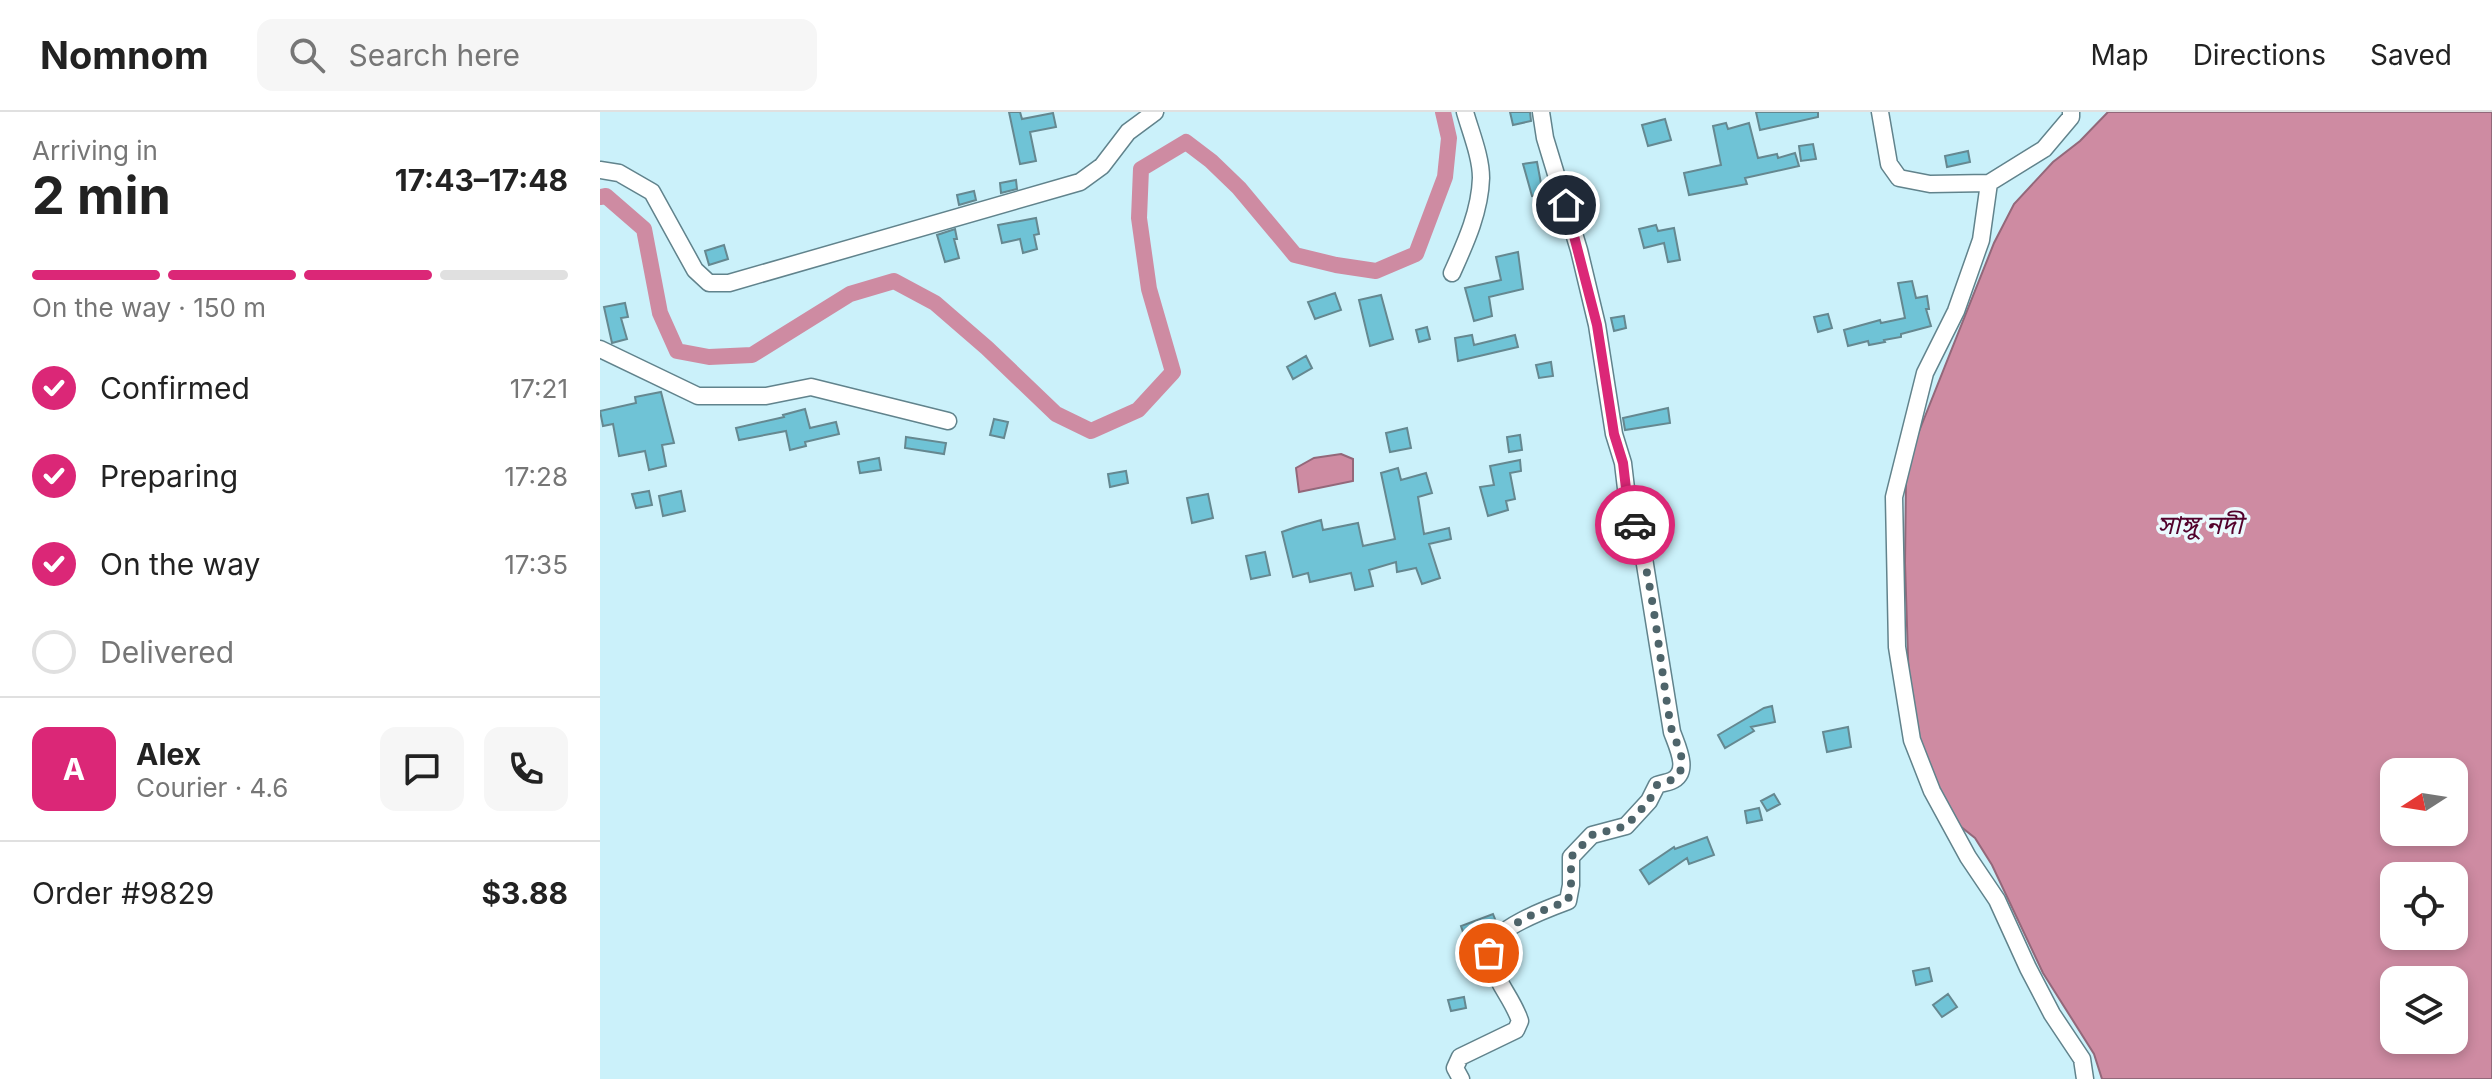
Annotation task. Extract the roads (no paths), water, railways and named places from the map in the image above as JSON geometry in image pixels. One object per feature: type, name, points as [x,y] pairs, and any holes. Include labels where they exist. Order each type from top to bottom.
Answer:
[{"type":"street","points":[[600,170],[619,173],[652,192],[695,270],[709,283],[729,283],[1080,182],[1102,166],[1128,132],[1155,112]]},
{"type":"street","points":[[1452,273],[1471,231],[1481,178],[1465,112]]},
{"type":"street","points":[[1461,1079],[1455,1068],[1460,1057],[1516,1030],[1520,1021],[1495,972],[1489,953],[1493,941],[1528,916],[1568,901],[1571,857],[1592,835],[1626,826],[1649,801],[1657,785],[1672,781],[1681,771],[1682,759],[1672,732],[1643,552],[1627,497],[1623,463],[1614,434],[1597,325],[1579,250],[1545,138],[1541,112]]},
{"type":"street","points":[[1880,112],[1889,164],[1899,178],[1930,184],[1989,183],[2044,149],[2071,117],[2071,112]]},
{"type":"street","points":[[1989,183],[1981,240],[1956,311],[1925,373],[1894,497],[1897,647],[1912,740],[1932,791],[1968,857],[1997,900],[2052,1014],[2082,1059],[2085,1079]]},
{"type":"street","points":[[600,349],[698,396],[766,396],[811,387],[948,421]]},
{"type":"water","name":"সাঙ্গু নদী","points":[[2108,112],[2492,112],[2492,1079],[2102,1079],[2094,1054],[2043,973],[1992,865],[1975,838],[1960,826],[1944,804],[1917,738],[1909,688],[1906,479],[1914,444],[1994,243],[2014,204],[2053,162],[2080,141]]},
{"type":"water","points":[[1341,454],[1353,459],[1353,481],[1299,492],[1296,468],[1314,458]]},
{"type":"waterway","points":[[600,197],[606,196],[644,229],[660,313],[677,351],[709,357],[752,355],[850,294],[894,281],[935,303],[1056,414],[1091,431],[1138,410],[1173,372],[1149,289],[1139,218],[1141,169],[1186,142],[1239,188],[1295,255],[1376,271],[1416,254],[1445,177],[1449,138],[1443,112]]}]
